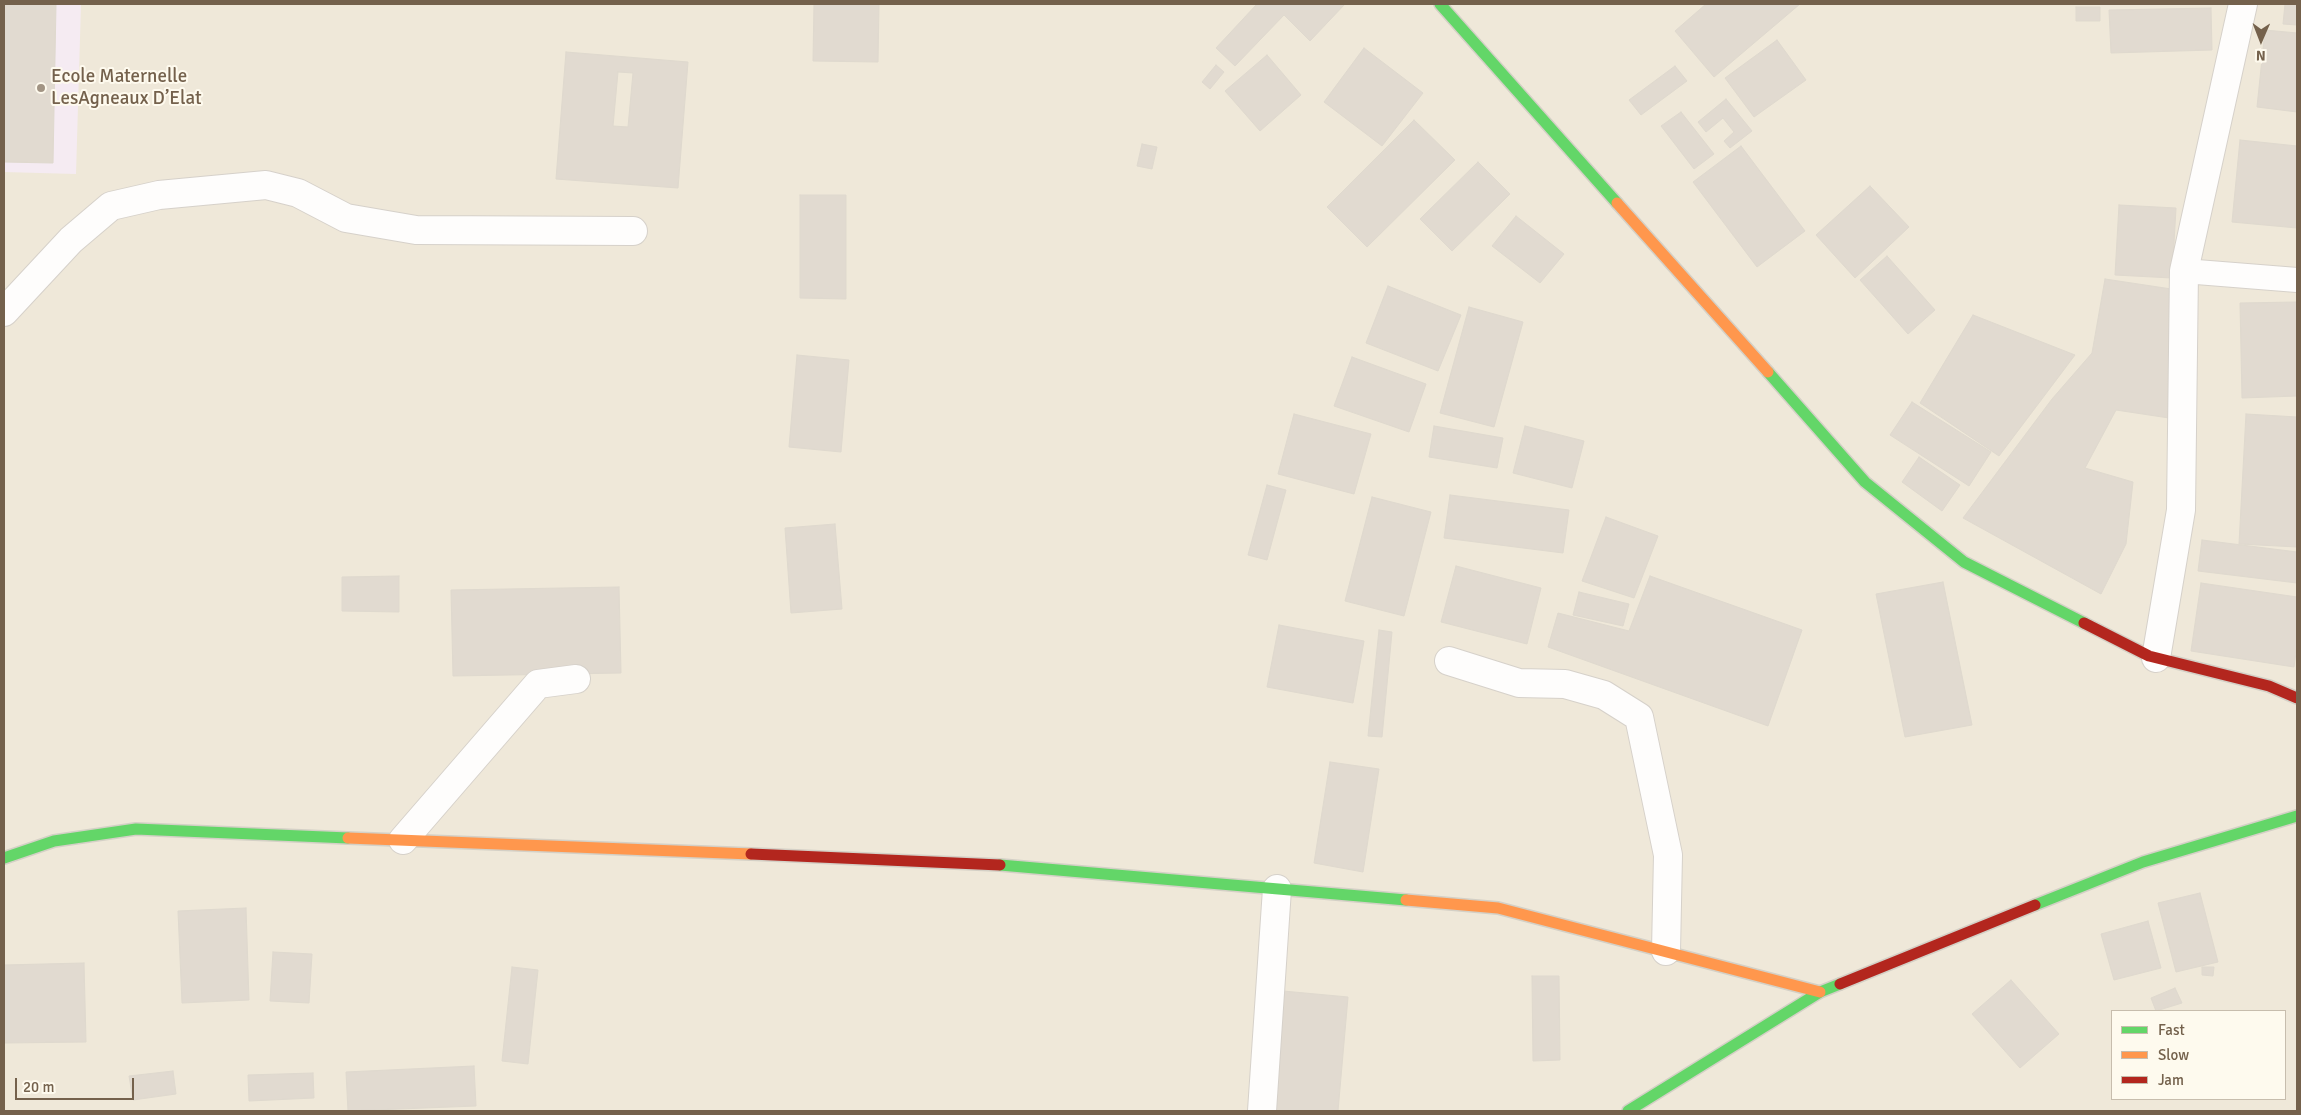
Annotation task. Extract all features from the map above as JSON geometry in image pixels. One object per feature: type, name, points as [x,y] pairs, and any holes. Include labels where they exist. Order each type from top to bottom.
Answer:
[{"type":"street","points":[[1440,4],[1865,482],[1964,562],[2156,658],[2268,686],[2297,698]]},
{"type":"street","points":[[2156,658],[2180,510],[2184,272],[2243,4]]},
{"type":"street","points":[[4,312],[71,240],[111,206],[159,195],[266,185],[298,193],[346,218],[416,230],[633,231]]},
{"type":"street","points":[[1449,661],[1519,683],[1565,684],[1604,695],[1639,717],[1668,854],[1666,951]]},
{"type":"street","points":[[403,840],[538,684],[576,679]]},
{"type":"street","points":[[1628,1111],[1820,992],[2143,862],[2297,816]]},
{"type":"street","points":[[4,858],[54,842],[136,829],[976,864],[1498,908],[1820,992]]},
{"type":"street","points":[[1262,1111],[1277,889]]},
{"type":"lane","points":[[2184,272],[2297,280]]},
{"type":"shaded area","points":[[4,4],[2297,4],[2297,1111],[4,1111]]},
{"type":"shaded area","name":"Ecole Maternelle LesAgneaux D’Elat","points":[[4,4],[81,4],[76,174],[4,172]]},
{"type":"building","name":"Ecole Maternelle LesAgneaux D’Elat","points":[[4,4],[56,4],[53,163],[4,162]]},
{"type":"building","points":[[814,4],[879,4],[878,62],[813,61]]},
{"type":"building","points":[[1257,4],[1345,4],[1310,41],[1284,15],[1235,66],[1216,48]]},
{"type":"building","points":[[1706,4],[1800,4],[1714,77],[1675,31]]},
{"type":"building","points":[[2285,4],[2297,4],[2297,25],[2283,24]]},
{"type":"building","points":[[2076,7],[2100,7],[2100,21],[2076,21]]},
{"type":"building","points":[[2211,8],[2212,50],[2111,53],[2109,10]]},
{"type":"building","points":[[2265,30],[2297,33],[2297,112],[2257,107]]},
{"type":"building","points":[[1777,40],[1806,80],[1754,117],[1725,78]]},
{"type":"building","points":[[1364,48],[1423,93],[1382,146],[1324,102]]},
{"type":"building","points":[[566,52],[688,62],[678,188],[556,179]],"holes":[[[618,72],[633,73],[628,127],[613,126]]]},
{"type":"building","points":[[1267,55],[1301,95],[1260,131],[1225,91]]},
{"type":"building","points":[[1216,65],[1224,72],[1210,89],[1202,82]]},
{"type":"building","points":[[1675,66],[1687,81],[1641,115],[1629,100]]},
{"type":"building","points":[[1726,99],[1752,131],[1730,148],[1724,141],[1734,132],[1723,118],[1706,132],[1698,122]]},
{"type":"building","points":[[1681,112],[1714,154],[1694,169],[1661,126]]},
{"type":"building","points":[[1414,120],[1455,160],[1367,247],[1327,207]]},
{"type":"building","points":[[2240,140],[2297,146],[2297,228],[2232,222]]},
{"type":"building","points":[[1142,144],[1157,147],[1152,169],[1137,166]]},
{"type":"building","points":[[1741,146],[1805,231],[1757,267],[1693,182]]},
{"type":"building","points":[[1478,162],[1510,194],[1452,251],[1420,219]]},
{"type":"building","points":[[1870,186],[1909,227],[1855,278],[1816,235]]},
{"type":"building","points":[[800,195],[846,195],[846,299],[800,298]]},
{"type":"building","points":[[2119,205],[2176,208],[2172,278],[2115,275]]},
{"type":"building","points":[[1516,216],[1564,254],[1540,283],[1492,246]]},
{"type":"building","points":[[1887,256],[1935,310],[1908,334],[1860,280]]},
{"type":"building","points":[[2105,279],[2178,290],[2169,418],[2116,410],[2085,468],[2133,482],[2126,544],[2101,594],[1963,518],[2052,399],[2092,353]]},
{"type":"building","points":[[1388,286],[1461,315],[1438,371],[1366,343]]},
{"type":"building","points":[[2297,302],[2297,396],[2242,398],[2240,303]]},
{"type":"building","points":[[1469,307],[1523,322],[1494,427],[1440,413]]},
{"type":"building","points":[[1973,315],[2075,355],[1999,456],[1920,403]]},
{"type":"building","points":[[797,355],[849,360],[841,452],[789,447]]},
{"type":"building","points":[[1352,357],[1426,384],[1409,432],[1334,406]]},
{"type":"building","points":[[1912,402],[1991,452],[1969,486],[1890,435]]},
{"type":"building","points":[[1294,414],[1371,434],[1354,494],[1278,474]]},
{"type":"building","points":[[2246,414],[2297,417],[2297,547],[2239,544]]},
{"type":"building","points":[[1434,426],[1503,438],[1497,468],[1429,457]]},
{"type":"building","points":[[1525,426],[1584,441],[1572,488],[1513,473]]},
{"type":"building","points":[[1919,457],[1960,485],[1942,511],[1902,482]]},
{"type":"building","points":[[1267,485],[1286,490],[1267,560],[1248,555]]},
{"type":"building","points":[[1450,495],[1569,510],[1563,553],[1444,538]]},
{"type":"building","points":[[1372,497],[1431,512],[1404,616],[1345,601]]},
{"type":"building","points":[[1606,517],[1658,536],[1634,598],[1582,581]]},
{"type":"building","points":[[835,524],[842,609],[791,613],[785,528]]},
{"type":"building","points":[[2202,540],[2297,552],[2297,583],[2198,571]]},
{"type":"building","points":[[1456,566],[1541,588],[1527,644],[1441,622]]},
{"type":"building","points":[[399,576],[399,612],[342,611],[342,577]]},
{"type":"building","points":[[1650,576],[1802,630],[1768,726],[1548,647],[1558,613],[1629,631]]},
{"type":"building","points":[[1943,582],[1972,725],[1905,737],[1876,594]]},
{"type":"building","points":[[2201,583],[2297,597],[2297,645],[2294,667],[2191,651]]},
{"type":"building","points":[[619,587],[621,673],[453,676],[451,590]]},
{"type":"building","points":[[1579,592],[1629,604],[1623,626],[1573,615]]},
{"type":"building","points":[[1279,625],[1364,641],[1353,703],[1267,687]]},
{"type":"building","points":[[1379,630],[1392,632],[1382,737],[1368,736]]},
{"type":"building","points":[[1330,762],[1379,769],[1363,872],[1314,863]]},
{"type":"building","points":[[2200,893],[2218,962],[2176,972],[2158,903]]},
{"type":"building","points":[[246,908],[249,1000],[182,1003],[178,911]]},
{"type":"building","points":[[2148,921],[2161,968],[2114,980],[2101,934]]},
{"type":"building","points":[[273,952],[312,954],[309,1003],[270,1001]]},
{"type":"building","points":[[84,963],[86,1042],[4,1043],[4,965]]},
{"type":"building","points":[[512,967],[538,970],[528,1064],[502,1061]]},
{"type":"building","points":[[2202,967],[2214,967],[2213,976],[2202,975]]},
{"type":"building","points":[[1532,976],[1559,976],[1560,1060],[1533,1061]]},
{"type":"building","points":[[2011,980],[2059,1034],[2020,1068],[1972,1014]]},
{"type":"building","points":[[2175,988],[2182,1003],[2156,1010],[2151,998]]},
{"type":"building","points":[[1283,991],[1348,997],[1338,1111],[1273,1111]]},
{"type":"building","points":[[474,1066],[476,1106],[348,1111],[346,1072]]},
{"type":"building","points":[[173,1071],[176,1094],[133,1100],[129,1076]]},
{"type":"building","points":[[313,1073],[314,1098],[249,1101],[248,1075]]},
{"type":"traffic: fast","points":[[1440,4],[1617,203]]},
{"type":"traffic: fast","points":[[1768,372],[1865,482],[1964,562],[2084,623]]},
{"type":"traffic: fast","points":[[2035,905],[2143,862],[2297,816]]},
{"type":"traffic: fast","points":[[4,858],[54,841],[136,829],[348,838]]},
{"type":"traffic: fast","points":[[1000,865],[1406,900]]},
{"type":"traffic: fast","points":[[1628,1111],[1820,992],[1840,984]]},
{"type":"traffic: slow","points":[[1617,203],[1768,372]]},
{"type":"traffic: slow","points":[[348,838],[751,854]]},
{"type":"traffic: slow","points":[[1406,900],[1498,908],[1820,992]]},
{"type":"traffic: jam","points":[[2084,623],[2149,656],[2269,686],[2297,698]]},
{"type":"traffic: jam","points":[[751,854],[1000,865]]},
{"type":"traffic: jam","points":[[1840,984],[2035,905]]},
{"type":"place","name":"Ecole Maternelle LesAgneaux D’Elat","points":[[41,88]]}]
